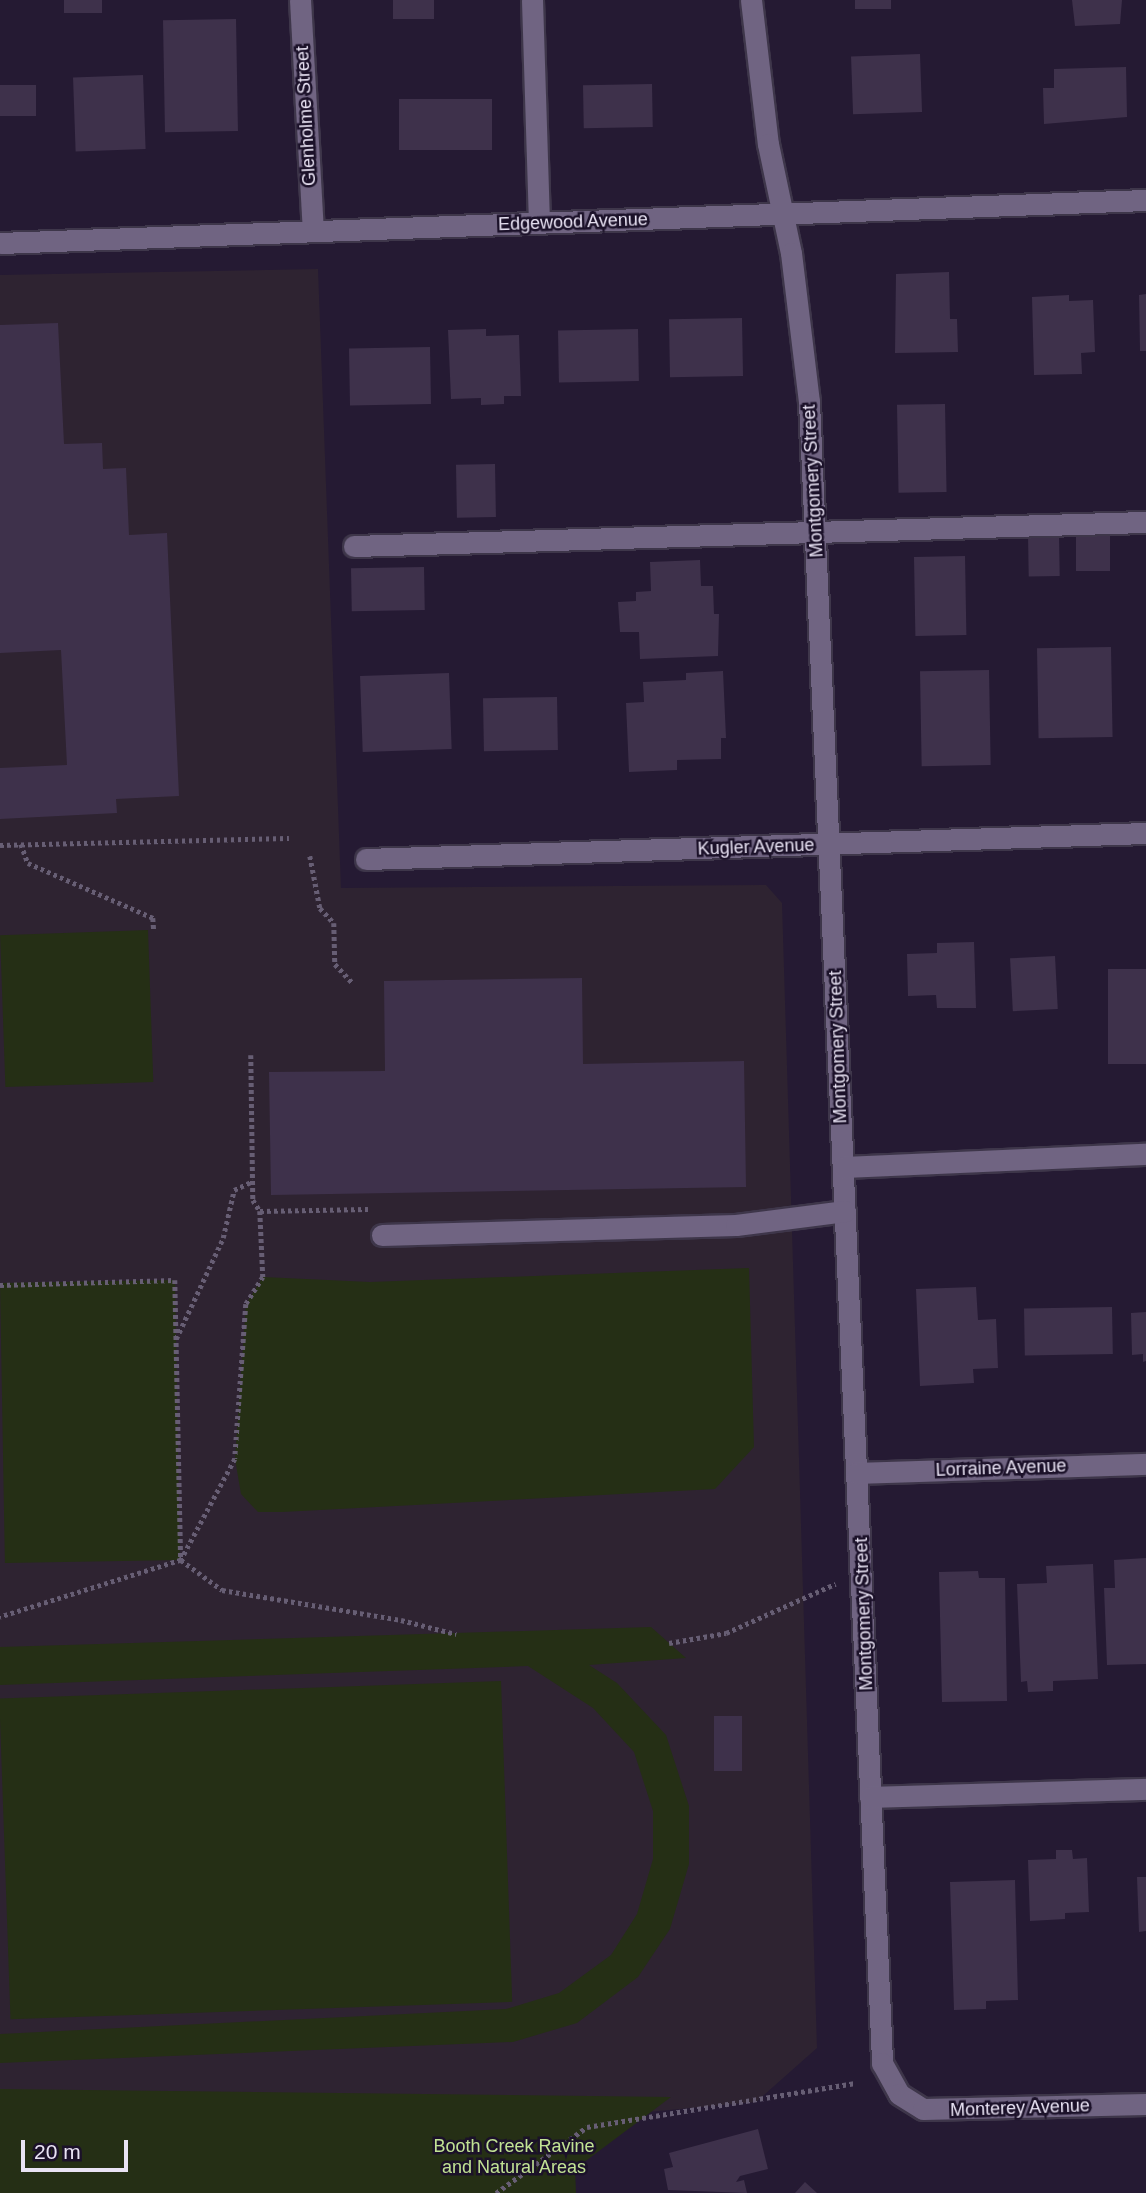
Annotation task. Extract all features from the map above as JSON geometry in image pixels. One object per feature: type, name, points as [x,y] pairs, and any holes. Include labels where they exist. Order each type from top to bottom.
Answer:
[{"type":"street","name":"Glenholme Street","points":[[300,0],[313,231]]},
{"type":"street","points":[[532,0],[539,223]]},
{"type":"street","name":"Montgomery Street","points":[[751,0],[768,144],[803,338],[816,534],[857,1473],[864,1577],[870,1797],[883,2063],[899,2095]]},
{"type":"street","name":"Edgewood Avenue","points":[[0,243],[783,216],[1146,200]]},
{"type":"street","points":[[354,545],[816,534],[1146,522]]},
{"type":"street","name":"Kugler Avenue","points":[[366,859],[1146,833]]},
{"type":"street","points":[[843,1167],[1146,1154]]},
{"type":"street","points":[[382,1235],[736,1225],[845,1211]]},
{"type":"street","name":"Lorraine Avenue","points":[[857,1473],[1146,1464]]},
{"type":"street","points":[[870,1797],[1146,1789]]},
{"type":"street","name":"Monterey Avenue","points":[[899,2095],[923,2109],[951,2112],[1146,2104]]},
{"type":"path","points":[[0,845],[289,838]]},
{"type":"path","points":[[21,844],[27,863],[153,918],[153,931]]},
{"type":"path","points":[[310,856],[320,908],[334,923],[335,964],[354,983]]},
{"type":"path","points":[[0,1618],[181,1560],[235,1459],[246,1304],[262,1277],[260,1211],[253,1200],[251,1055]]},
{"type":"path","points":[[176,1340],[223,1238],[234,1190],[253,1181]]},
{"type":"path","points":[[0,1285],[175,1280],[181,1560]]},
{"type":"path","points":[[181,1560],[222,1590],[401,1620],[456,1634]]},
{"type":"path","points":[[669,1643],[726,1633],[824,1586],[864,1577]]},
{"type":"path","points":[[496,2193],[587,2127],[855,2083]]},
{"type":"shaded area","points":[[318,269],[341,888],[766,885],[782,903],[817,2048],[756,2102],[572,2119],[0,2137],[0,275]]},
{"type":"green space","points":[[148,930],[153,1082],[5,1087],[0,935]]},
{"type":"green space","points":[[749,1268],[754,1447],[715,1489],[282,1512],[258,1512],[241,1494],[235,1459],[246,1304],[263,1277],[370,1282]]},
{"type":"green space","points":[[175,1280],[180,1560],[5,1563],[0,1283]]},
{"type":"green space","points":[[651,1627],[686,1658],[589,1665],[617,1683],[666,1735],[689,1806],[689,1864],[670,1929],[638,1977],[577,2023],[513,2042],[0,2063],[0,2034],[506,2009],[559,1993],[611,1955],[637,1914],[653,1859],[653,1811],[634,1752],[593,1708],[528,1666],[0,1685],[0,1647]]},
{"type":"green space","points":[[501,1681],[512,2002],[11,2019],[0,1698]]},
{"type":"green space","name":"Booth Creek Ravine and Natural Areas","points":[[0,2089],[671,2097],[575,2169],[576,2193],[0,2193]]},
{"type":"building","points":[[64,0],[102,0],[102,13],[64,13]]},
{"type":"building","points":[[393,0],[434,0],[434,19],[393,19]]},
{"type":"building","points":[[855,0],[891,0],[891,9],[855,9]]},
{"type":"building","points":[[1072,0],[1122,0],[1120,24],[1075,26]]},
{"type":"building","points":[[236,19],[238,131],[165,132],[163,20]]},
{"type":"building","points":[[920,54],[922,112],[853,114],[851,56]]},
{"type":"building","points":[[1126,67],[1127,117],[1044,124],[1043,88],[1054,88],[1054,69]]},
{"type":"building","points":[[143,75],[146,149],[76,151],[73,77]]},
{"type":"building","points":[[652,84],[653,127],[584,128],[583,85]]},
{"type":"building","points":[[0,85],[36,85],[36,116],[0,116]]},
{"type":"building","points":[[399,99],[492,99],[492,150],[399,150]]},
{"type":"building","points":[[949,272],[950,319],[957,319],[958,352],[895,353],[896,274]]},
{"type":"building","points":[[1146,294],[1146,351],[1140,351],[1139,295]]},
{"type":"building","points":[[1069,295],[1069,301],[1093,300],[1095,352],[1081,353],[1082,374],[1034,375],[1032,297]]},
{"type":"building","points":[[742,318],[743,376],[670,377],[669,319]]},
{"type":"building","points":[[58,323],[64,444],[102,443],[103,469],[126,468],[129,535],[167,533],[179,796],[116,799],[117,813],[0,819],[0,768],[67,765],[61,650],[0,653],[0,325]]},
{"type":"building","points":[[486,329],[486,336],[519,335],[521,396],[504,396],[504,404],[481,405],[481,398],[451,399],[448,330]]},
{"type":"building","points":[[638,329],[639,381],[559,382],[558,330]]},
{"type":"building","points":[[430,347],[431,404],[350,405],[349,348]]},
{"type":"building","points":[[945,404],[947,492],[899,493],[897,405]]},
{"type":"building","points":[[495,464],[496,517],[457,518],[456,465]]},
{"type":"building","points":[[1059,534],[1060,576],[1029,577],[1028,535]]},
{"type":"building","points":[[1076,536],[1110,536],[1110,571],[1076,571]]},
{"type":"building","points":[[965,556],[966,635],[915,636],[914,557]]},
{"type":"building","points":[[700,560],[701,586],[713,586],[714,614],[719,614],[718,656],[640,659],[639,632],[620,632],[618,602],[636,601],[636,592],[651,591],[650,562]]},
{"type":"building","points":[[424,567],[425,610],[352,611],[351,568]]},
{"type":"building","points":[[1111,647],[1113,737],[1039,738],[1037,648]]},
{"type":"building","points":[[989,670],[991,765],[922,766],[920,671]]},
{"type":"building","points":[[723,671],[726,738],[721,738],[721,759],[677,760],[677,770],[629,772],[626,703],[644,702],[643,682],[686,680],[686,673]]},
{"type":"building","points":[[449,673],[452,749],[363,752],[360,676]]},
{"type":"building","points":[[557,697],[558,750],[484,751],[483,698]]},
{"type":"building","points":[[974,942],[976,1008],[937,1008],[936,995],[908,996],[907,954],[937,953],[937,943]]},
{"type":"building","points":[[1055,956],[1058,1009],[1013,1011],[1010,958]]},
{"type":"building","points":[[1108,969],[1146,969],[1146,1064],[1108,1064]]},
{"type":"building","points":[[582,978],[583,1064],[744,1061],[746,1187],[271,1195],[269,1072],[385,1071],[384,981]]},
{"type":"building","points":[[976,1287],[978,1320],[996,1319],[998,1368],[973,1369],[974,1383],[920,1386],[916,1289]]},
{"type":"building","points":[[1112,1307],[1113,1354],[1025,1356],[1024,1309]]},
{"type":"building","points":[[1146,1312],[1146,1361],[1143,1362],[1143,1354],[1132,1355],[1131,1313]]},
{"type":"building","points":[[1146,1558],[1146,1664],[1107,1665],[1104,1588],[1115,1588],[1114,1560]]},
{"type":"building","points":[[1093,1564],[1098,1679],[1053,1681],[1053,1691],[1028,1692],[1027,1681],[1021,1682],[1017,1584],[1047,1583],[1046,1566]]},
{"type":"building","points":[[978,1571],[979,1578],[1005,1578],[1007,1701],[942,1702],[939,1572]]},
{"type":"building","points":[[714,1716],[742,1716],[742,1771],[714,1771]]},
{"type":"building","points":[[1056,1850],[1072,1850],[1073,1859],[1087,1858],[1089,1912],[1065,1913],[1065,1919],[1030,1921],[1028,1860],[1056,1859]]},
{"type":"building","points":[[1137,1877],[1146,1877],[1146,1931],[1139,1932]]},
{"type":"building","points":[[1015,1880],[1018,2000],[986,2001],[986,2009],[954,2010],[950,1882]]},
{"type":"building","points":[[758,2129],[768,2169],[740,2176],[736,2182],[744,2180],[747,2193],[668,2190],[664,2169],[673,2167],[669,2153]]},
{"type":"building","points":[[805,2182],[817,2193],[795,2193]]}]
